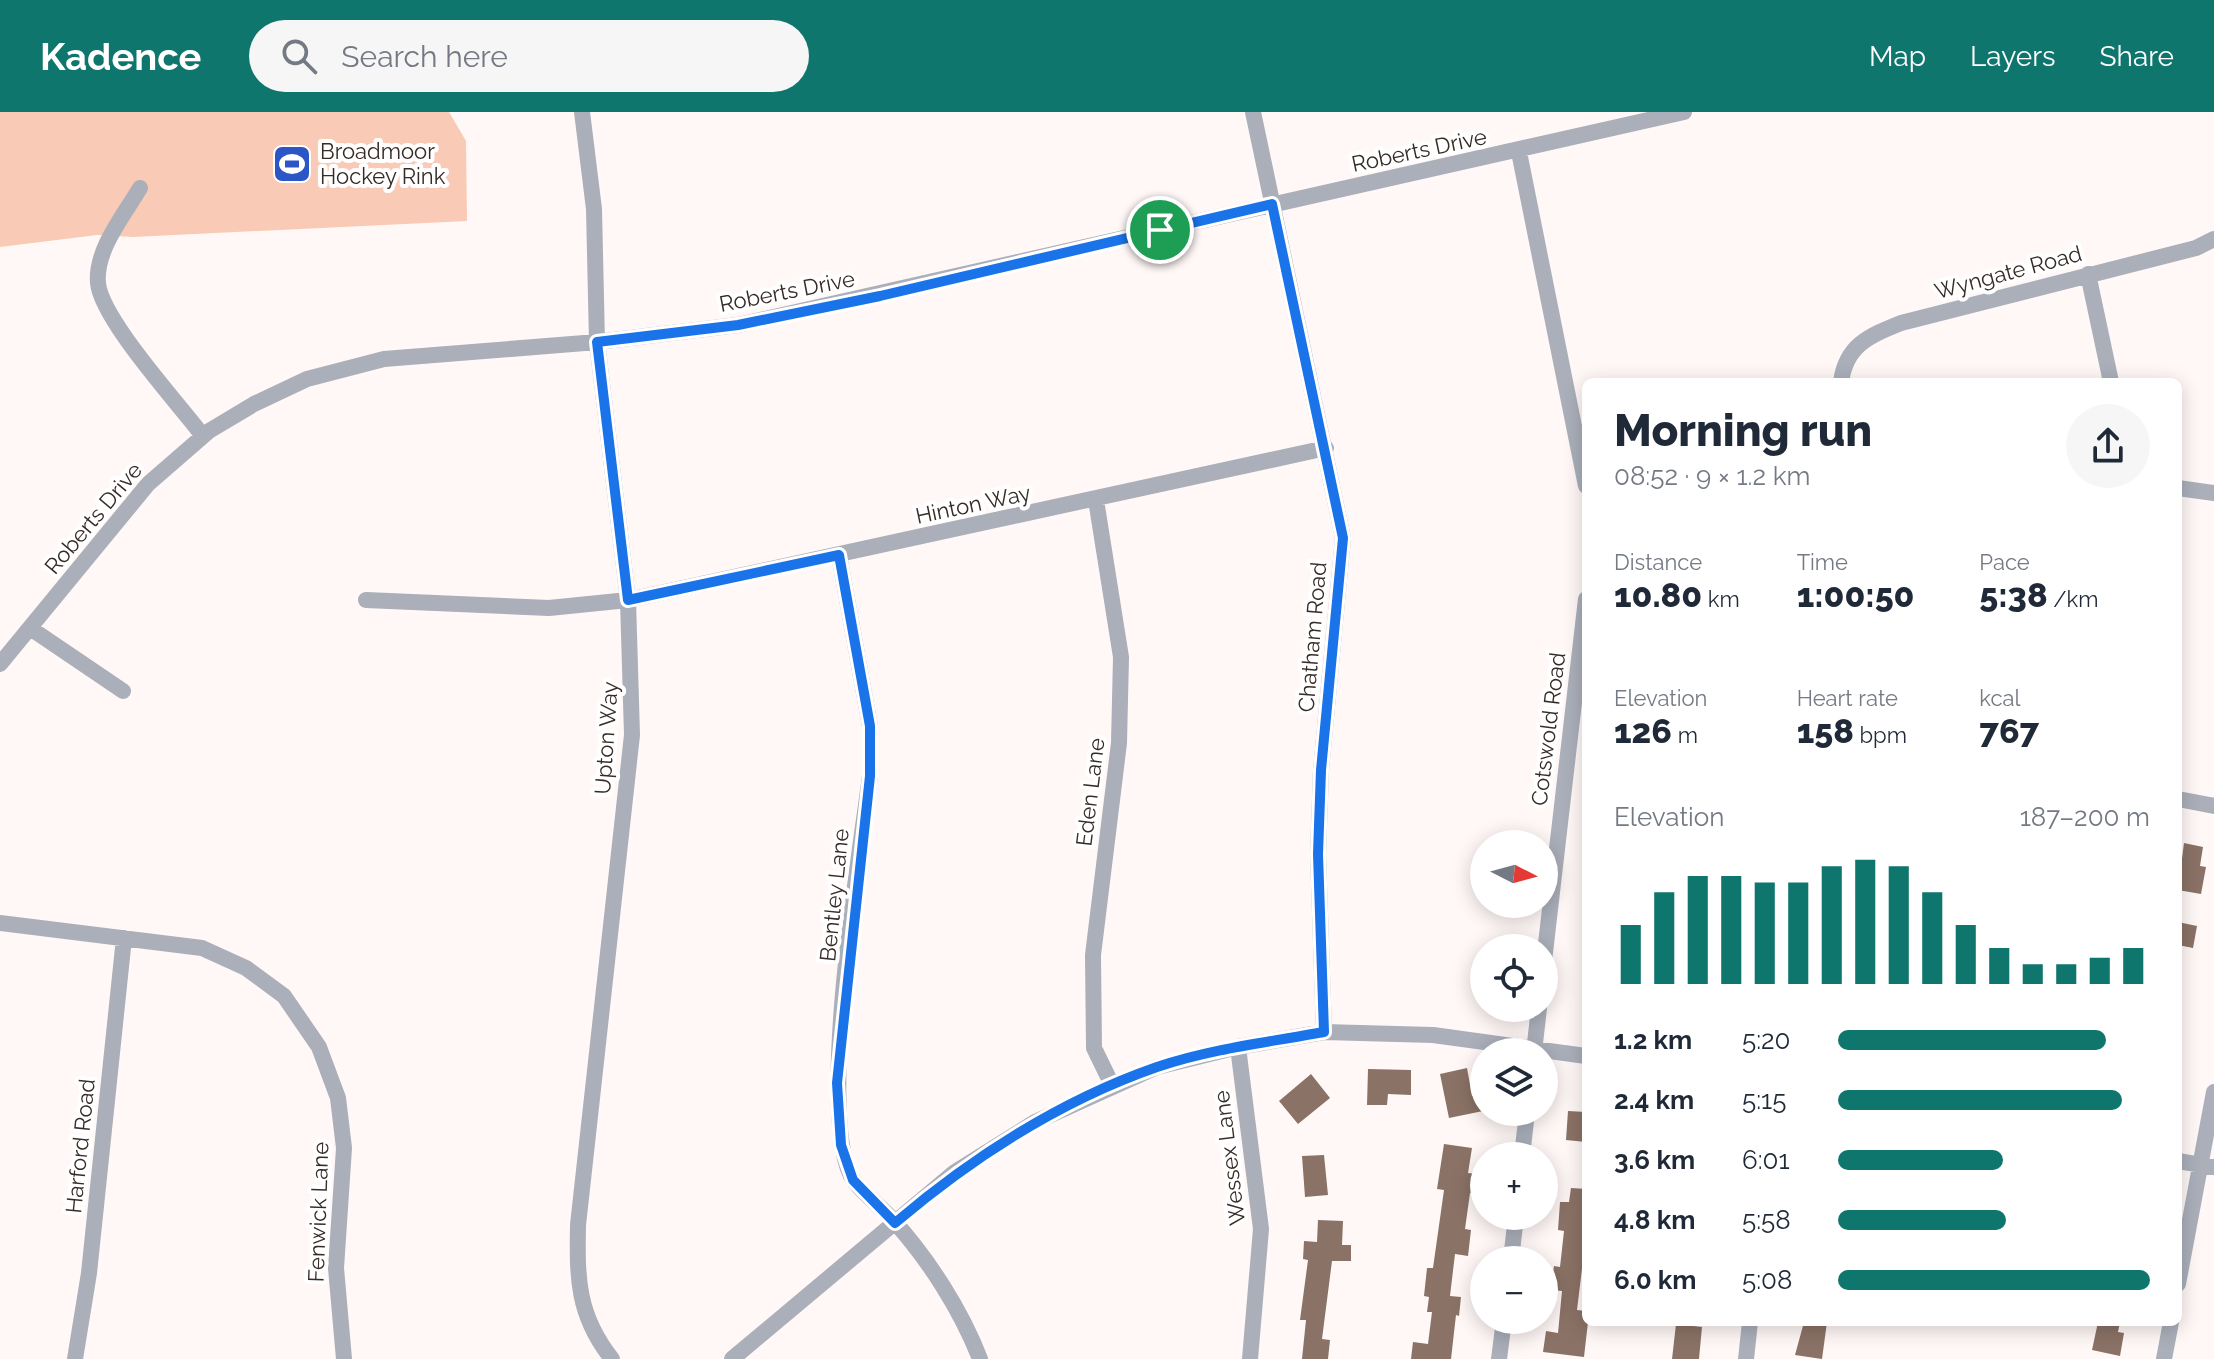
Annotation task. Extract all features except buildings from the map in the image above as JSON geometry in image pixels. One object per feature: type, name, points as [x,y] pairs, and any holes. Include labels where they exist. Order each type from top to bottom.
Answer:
[{"type":"street","name":"Upton Way","points":[[582,112],[594,209],[597,342],[628,600],[632,735],[577,1240],[577,1285],[598,1341],[612,1359]]},
{"type":"street","name":"Chatham Road","points":[[1253,112],[1343,538],[1321,770],[1318,854],[1324,1032]]},
{"type":"street","name":"Roberts Drive","points":[[0,664],[148,484],[203,436],[254,404],[307,379],[384,359],[597,342],[738,325],[1272,204],[1519,152],[1684,112]]},
{"type":"street","points":[[1519,152],[1582,466]]},
{"type":"street","points":[[140,188],[104,249],[98,283],[112,318],[203,436]]},
{"type":"street","name":"Wyngate Road","points":[[1842,378],[1849,353],[1866,337],[1901,323],[2196,248],[2214,239]]},
{"type":"street","points":[[2088,274],[2110,378]]},
{"type":"street","name":"Hinton Way","points":[[366,600],[477,608],[549,608],[628,600],[1326,448]]},
{"type":"street","points":[[2182,489],[2214,493]]},
{"type":"street","name":"Eden Lane","points":[[1096,500],[1121,657],[1119,743],[1093,955],[1094,1048],[1113,1087]]},
{"type":"street","name":"Bentley Lane","points":[[839,555],[870,726],[870,776],[837,1083],[841,1145],[853,1180],[895,1223],[965,1320],[980,1359]]},
{"type":"street","points":[[30,628],[123,691]]},
{"type":"street","name":"Cotswold Road","points":[[1547,934],[1582,633]]},
{"type":"street","points":[[2182,800],[2214,806]]},
{"type":"street","name":"Fenwick Lane","points":[[0,923],[202,948],[246,968],[284,996],[319,1047],[338,1098],[344,1148],[336,1268],[344,1359]]},
{"type":"street","name":"Harford Road","points":[[75,1359],[89,1273],[124,938]]},
{"type":"street","points":[[732,1359],[955,1172],[1035,1122],[1157,1067],[1238,1047],[1324,1032],[1433,1035],[1470,1040]]},
{"type":"street","name":"Wessex Lane","points":[[1238,1047],[1261,1229],[1250,1359]]},
{"type":"street","points":[[1558,1053],[1582,1056]]},
{"type":"street","points":[[2182,1268],[2207,1166],[2214,1092]]},
{"type":"street","points":[[2182,1162],[2207,1166]]},
{"type":"street","points":[[1746,1359],[1750,1326]]},
{"type":"street","points":[[2164,1359],[2170,1326]]},
{"type":"street","points":[[1499,1359],[1502,1334]]},
{"type":"shaded area","points":[[0,112],[449,112],[466,141],[467,221],[133,237],[97,235],[0,247]]},
{"type":"place","name":"Broadmoor Hockey Rink","points":[[292,164]]},
{"type":"route","points":[[1272,204],[1326,448],[1343,538],[1321,770],[1318,854],[1324,1032],[1238,1047],[1157,1067],[1035,1122],[955,1172],[895,1223],[853,1180],[841,1145],[837,1083],[870,776],[870,726],[839,555],[628,600],[597,342],[738,325],[880,296],[1160,230],[1272,204]]}]
